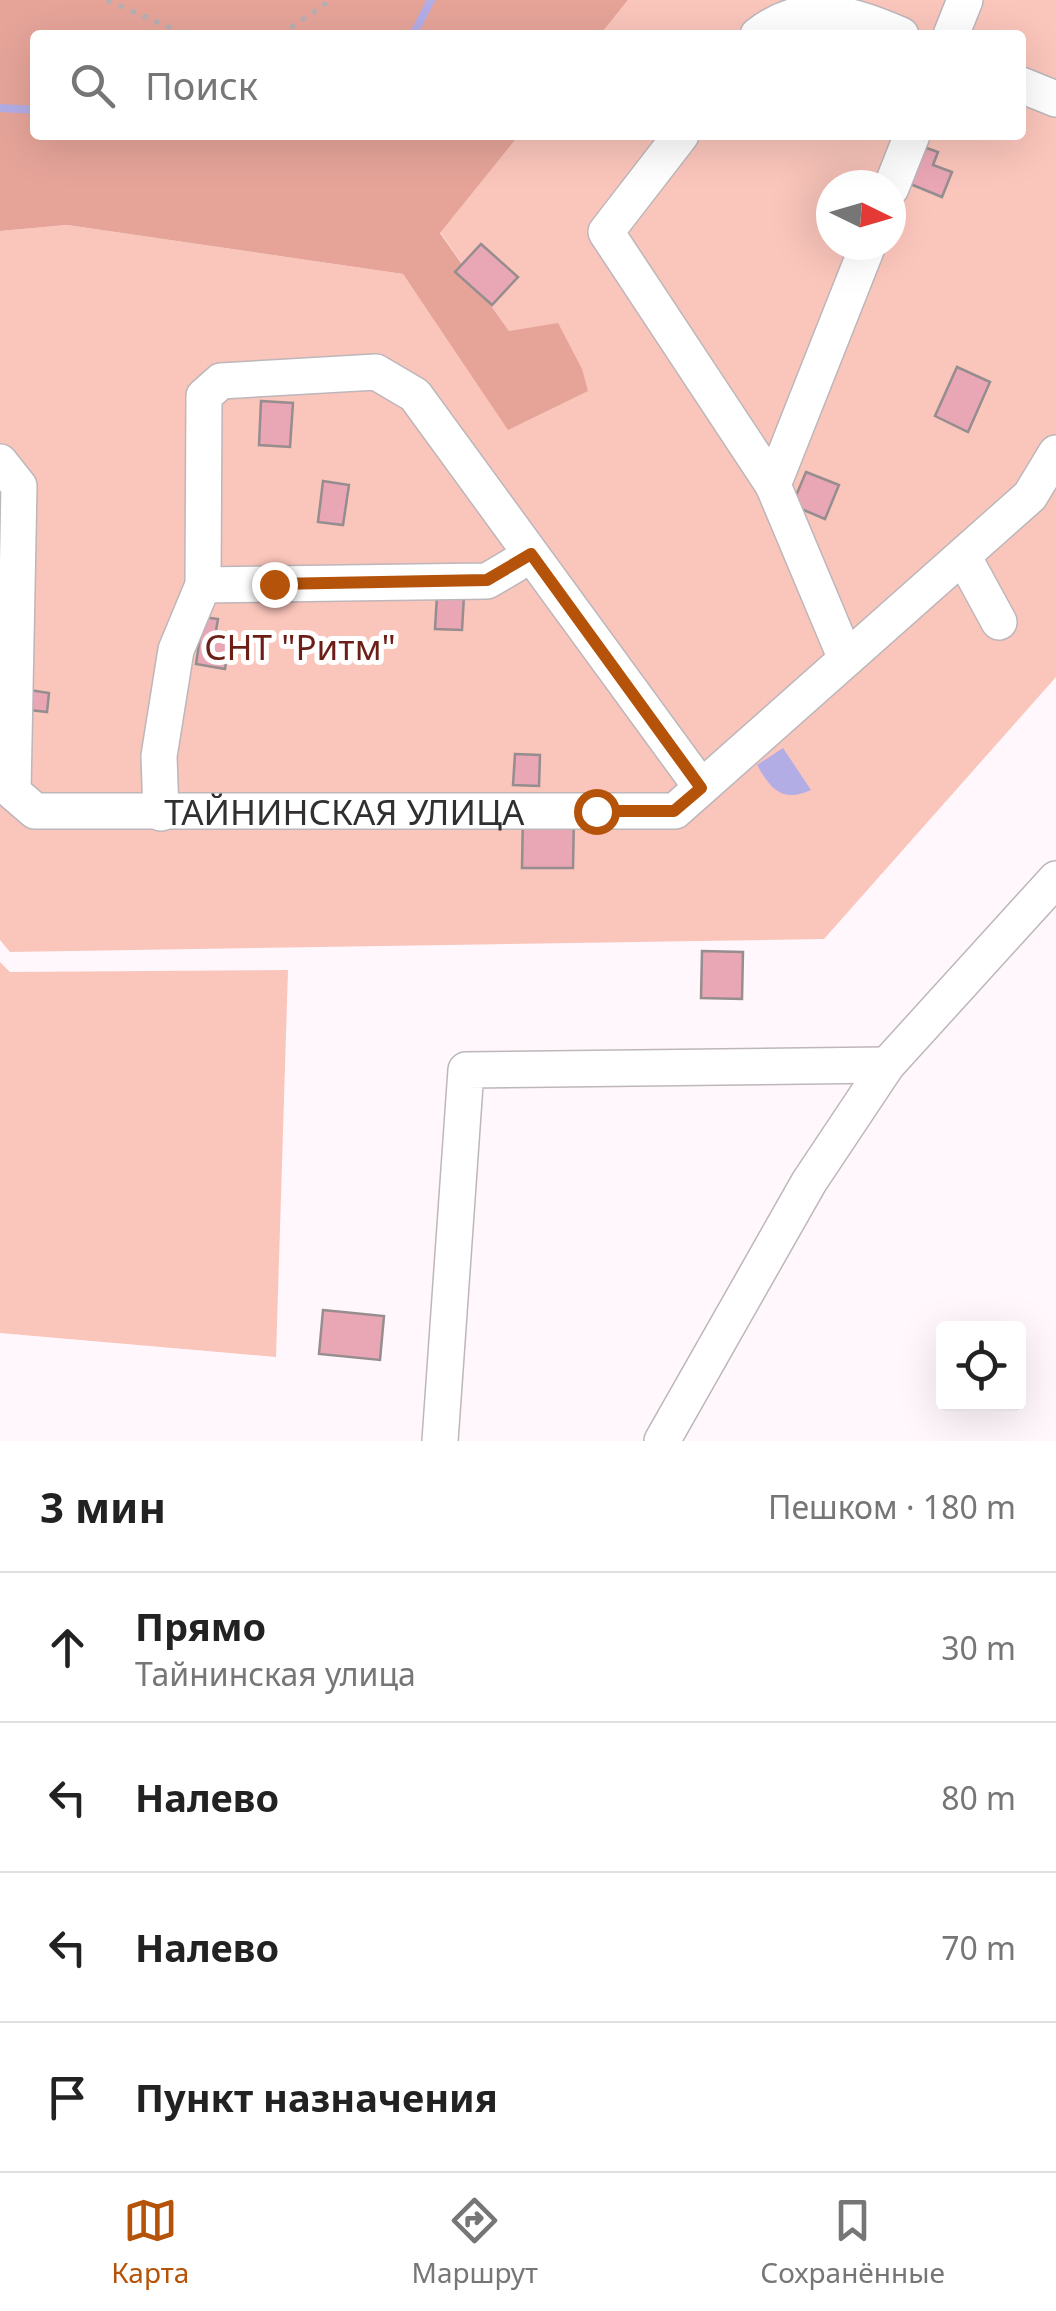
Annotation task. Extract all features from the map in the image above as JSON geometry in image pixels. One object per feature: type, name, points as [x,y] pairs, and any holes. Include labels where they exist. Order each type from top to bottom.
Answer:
[{"type":"street","points":[[954,30],[965,0]]},
{"type":"street","points":[[762,30],[772,16],[792,4],[822,1],[889,30]]},
{"type":"street","points":[[1026,86],[1056,99]]},
{"type":"street","points":[[677,140],[606,232],[773,485],[846,659]]},
{"type":"street","points":[[898,170],[910,140]]},
{"type":"street","points":[[773,485],[862,260]]},
{"type":"street","points":[[161,814],[159,756],[176,650],[203,585],[204,396],[221,381],[376,372],[415,395],[701,788]]},
{"type":"street","name":"ТАЙНИНСКАЯ УЛИЦА","points":[[0,462],[19,486],[13,792],[35,811],[674,811],[1030,496],[1056,454]]},
{"type":"street","points":[[203,585],[487,580],[531,554]]},
{"type":"street","points":[[962,556],[999,622]]},
{"type":"street","points":[[662,1441],[809,1182],[888,1065],[1056,879]]},
{"type":"street","points":[[440,1441],[466,1070],[888,1065]]},
{"type":"path","points":[[107,0],[176,30]]},
{"type":"path","points":[[287,30],[330,0]]},
{"type":"green space","name":"СНТ \"Ритм\"","points":[[628,0],[1056,0],[1056,677],[824,939],[10,952],[0,940],[0,231],[67,225],[403,274],[509,429],[509,331],[440,232],[515,140],[1026,140],[1026,30],[604,30]]},
{"type":"green space","points":[[0,962],[10,972],[288,970],[276,1357],[0,1333]]},
{"type":"shaded area","points":[[0,0],[628,0],[604,30],[30,30],[30,140],[515,140],[440,233],[509,331],[558,323],[582,369],[588,391],[508,430],[403,274],[67,225],[0,231]]},
{"type":"shaded area","points":[[783,748],[811,790],[785,794],[762,774],[757,765]]},
{"type":"building","points":[[918,145],[938,152],[933,165],[952,172],[942,197],[906,182]]},
{"type":"building","points":[[481,244],[518,277],[492,305],[455,272]]},
{"type":"building","points":[[957,367],[990,382],[968,432],[935,416]]},
{"type":"building","points":[[261,401],[293,403],[290,447],[259,445]]},
{"type":"building","points":[[806,472],[839,485],[825,519],[792,505]]},
{"type":"building","points":[[323,481],[349,485],[343,525],[318,522]]},
{"type":"building","points":[[437,595],[464,596],[462,630],[435,629]]},
{"type":"building","points":[[203,617],[218,619],[216,631],[230,633],[225,669],[196,664]]},
{"type":"building","points":[[23,689],[49,693],[47,712],[21,709]]},
{"type":"building","points":[[515,754],[540,755],[539,786],[513,785]]},
{"type":"building","points":[[523,814],[574,815],[573,868],[522,868]]},
{"type":"building","points":[[702,951],[743,952],[742,999],[701,998]]},
{"type":"building","points":[[323,1310],[384,1316],[380,1360],[319,1354]]},
{"type":"waterway","points":[[416,30],[431,0]]},
{"type":"waterway","points":[[0,108],[30,110]]},
{"type":"route","points":[[274,584],[487,580],[531,554],[701,788],[674,811],[596,811]]}]
